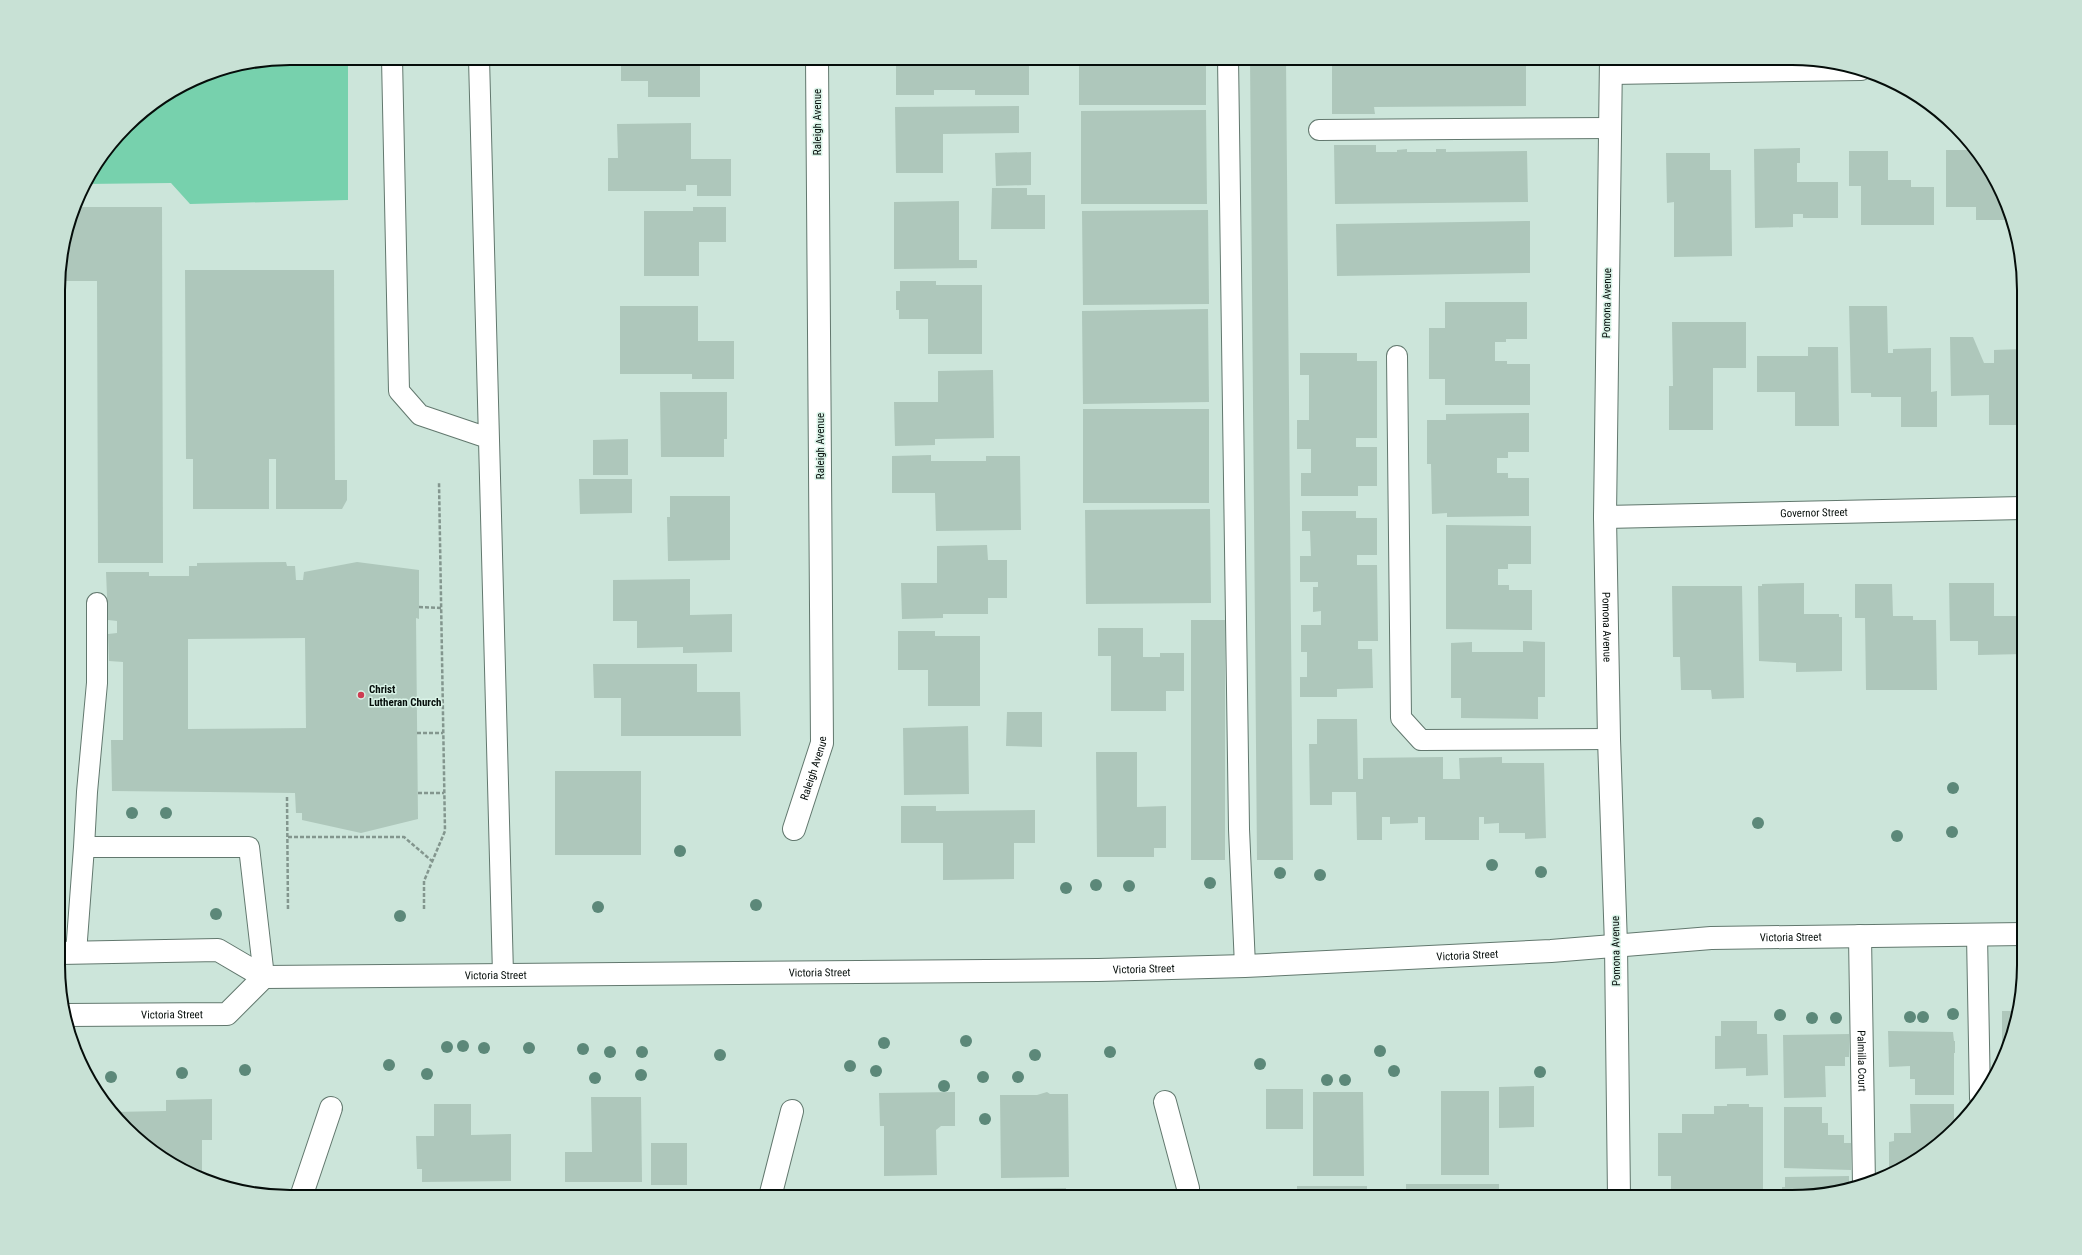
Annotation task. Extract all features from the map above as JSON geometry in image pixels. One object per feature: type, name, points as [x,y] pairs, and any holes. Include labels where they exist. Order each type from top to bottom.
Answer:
[{"type":"street","name":"Raleigh Avenue","points":[[794,829],[822,743],[817,65]]},
{"type":"street","points":[[1611,65],[1833,69]]},
{"type":"street","name":"Pomona Avenue","points":[[1611,65],[1605,517],[1609,739],[1616,945],[1619,1190]]},
{"type":"street","name":"Governor Street","points":[[1605,517],[2017,508]]},
{"type":"street","name":"Victoria Street","points":[[71,1015],[227,1014],[264,977],[1098,970],[1245,966],[1551,951],[1711,938],[2017,934]]},
{"type":"street","name":"Palmilla Court","points":[[1860,936],[1864,1178]]},
{"type":"street","points":[[68,953],[218,950],[264,977]]},
{"type":"street","points":[[1165,1102],[1188,1190]]},
{"type":"street","points":[[303,1190],[331,1108]]},
{"type":"street","points":[[772,1190],[792,1111]]},
{"type":"lane","points":[[392,65],[399,391],[420,415],[488,438]]},
{"type":"lane","points":[[479,65],[488,438],[504,974]]},
{"type":"lane","points":[[1228,65],[1239,813],[1245,966]]},
{"type":"lane","points":[[1319,130],[1609,128]]},
{"type":"lane","points":[[1397,356],[1401,718],[1421,740],[1609,739]]},
{"type":"lane","points":[[68,953],[84,847],[87,792],[97,683],[97,603]]},
{"type":"lane","points":[[84,847],[249,847],[264,977]]},
{"type":"lane","points":[[1977,935],[1980,1089]]},
{"type":"path","points":[[424,909],[424,880],[445,831],[439,482]]},
{"type":"path","points":[[420,607],[441,608]]},
{"type":"path","points":[[417,733],[443,733]]},
{"type":"path","points":[[418,793],[444,793]]},
{"type":"path","points":[[287,797],[288,911]]},
{"type":"path","points":[[288,837],[404,837],[432,861]]},
{"type":"green space","points":[[275,65],[348,65],[348,200],[190,204],[171,183],[91,184],[111,153],[131,131],[153,111],[190,88],[218,77],[246,69]]},
{"type":"building","points":[[621,65],[700,65],[700,97],[648,97],[648,81],[621,81]]},
{"type":"building","points":[[896,65],[1029,65],[1029,95],[975,95],[975,90],[934,90],[934,95],[896,95]]},
{"type":"building","points":[[1079,65],[1206,65],[1206,105],[1079,105]]},
{"type":"building","points":[[1250,65],[1286,65],[1293,860],[1257,860]]},
{"type":"building","points":[[1332,65],[1526,65],[1526,106],[1374,107],[1375,114],[1332,114]]},
{"type":"building","points":[[1019,106],[1019,133],[943,134],[943,173],[896,173],[895,107]]},
{"type":"building","points":[[1206,110],[1207,204],[1081,204],[1081,111]]},
{"type":"building","points":[[691,123],[691,159],[731,159],[731,196],[697,196],[697,185],[686,185],[686,191],[608,191],[608,158],[618,158],[617,124]]},
{"type":"building","points":[[1334,145],[1376,145],[1376,152],[1397,152],[1397,150],[1407,149],[1407,152],[1436,152],[1436,149],[1446,149],[1446,152],[1527,151],[1528,202],[1335,204]]},
{"type":"building","points":[[1800,148],[1800,163],[1797,163],[1797,182],[1838,182],[1838,218],[1803,218],[1803,214],[1793,214],[1793,227],[1755,228],[1754,149]]},
{"type":"building","points":[[1946,150],[1968,150],[1994,190],[2006,220],[1976,220],[1976,207],[1946,207]]},
{"type":"building","points":[[1849,151],[1888,151],[1888,180],[1911,180],[1911,187],[1934,187],[1934,225],[1861,225],[1861,186],[1849,186]]},
{"type":"building","points":[[1031,152],[1031,185],[996,186],[995,153]]},
{"type":"building","points":[[1666,153],[1710,153],[1710,170],[1731,170],[1732,256],[1674,257],[1674,202],[1667,203]]},
{"type":"building","points":[[992,188],[1027,188],[1027,195],[1045,195],[1045,229],[991,229]]},
{"type":"building","points":[[959,201],[959,260],[977,260],[977,268],[894,269],[894,202]]},
{"type":"building","points":[[81,207],[162,207],[163,563],[98,563],[97,281],[66,281],[69,246]]},
{"type":"building","points":[[693,207],[726,207],[726,242],[699,242],[699,276],[644,276],[644,211],[693,211]]},
{"type":"building","points":[[1208,210],[1209,304],[1083,305],[1082,211]]},
{"type":"building","points":[[1530,221],[1530,273],[1337,276],[1336,224]]},
{"type":"building","points":[[185,270],[334,270],[335,480],[347,480],[347,500],[342,509],[276,509],[276,459],[269,459],[269,509],[193,509],[193,459],[186,459]]},
{"type":"building","points":[[900,281],[936,281],[936,285],[982,285],[982,354],[928,354],[928,319],[899,319],[899,310],[896,310],[896,291],[900,291]]},
{"type":"building","points":[[1445,302],[1527,302],[1527,339],[1506,339],[1506,342],[1495,342],[1495,361],[1507,361],[1507,364],[1530,364],[1530,405],[1445,405],[1445,379],[1429,379],[1429,328],[1445,328]]},
{"type":"building","points":[[620,306],[698,306],[698,341],[734,341],[734,379],[692,379],[692,374],[620,374]]},
{"type":"building","points":[[1849,306],[1887,306],[1888,353],[1893,353],[1893,349],[1931,348],[1931,392],[1937,391],[1937,427],[1901,427],[1901,397],[1871,397],[1871,393],[1851,393]]},
{"type":"building","points":[[1208,309],[1209,402],[1083,404],[1082,311]]},
{"type":"building","points":[[1672,322],[1746,322],[1746,368],[1713,368],[1713,430],[1669,430],[1669,386],[1673,386]]},
{"type":"building","points":[[1950,337],[1973,337],[1984,363],[1994,363],[1994,350],[2017,349],[2017,425],[1989,425],[1989,395],[1951,396]]},
{"type":"building","points":[[1808,347],[1838,347],[1839,426],[1795,426],[1795,392],[1757,392],[1757,356],[1808,356]]},
{"type":"building","points":[[1300,353],[1357,353],[1357,361],[1377,361],[1377,438],[1356,438],[1356,447],[1377,447],[1377,486],[1358,486],[1358,496],[1301,496],[1301,473],[1311,473],[1311,449],[1297,449],[1297,420],[1309,420],[1309,375],[1300,375]]},
{"type":"building","points":[[993,370],[994,438],[935,439],[935,445],[895,446],[894,402],[938,402],[938,371]]},
{"type":"building","points":[[660,392],[727,392],[727,439],[724,439],[724,457],[661,457]]},
{"type":"building","points":[[1083,409],[1209,409],[1209,503],[1083,503]]},
{"type":"building","points":[[1529,413],[1529,452],[1508,452],[1508,458],[1497,458],[1497,473],[1508,473],[1508,478],[1529,478],[1529,516],[1447,517],[1447,513],[1432,514],[1431,464],[1427,464],[1427,420],[1446,420],[1446,414]]},
{"type":"building","points":[[628,439],[628,475],[593,475],[593,440]]},
{"type":"building","points":[[931,455],[931,461],[986,461],[986,456],[1020,456],[1021,530],[936,531],[935,493],[892,493],[892,456]]},
{"type":"building","points":[[579,479],[632,479],[632,513],[580,514]]},
{"type":"building","points":[[670,496],[730,496],[730,560],[668,561],[667,517],[670,517]]},
{"type":"building","points":[[1210,509],[1211,603],[1086,604],[1085,510]]},
{"type":"building","points":[[1302,511],[1356,511],[1356,518],[1377,518],[1377,555],[1357,555],[1357,565],[1377,565],[1378,641],[1358,641],[1358,649],[1372,649],[1373,688],[1337,689],[1337,697],[1300,697],[1300,677],[1307,677],[1307,652],[1301,652],[1301,625],[1321,625],[1321,611],[1313,612],[1313,587],[1318,587],[1318,582],[1300,582],[1300,556],[1311,556],[1310,531],[1302,531]]},
{"type":"building","points":[[1446,525],[1531,526],[1531,564],[1508,564],[1508,569],[1498,569],[1498,585],[1509,585],[1509,590],[1532,590],[1532,630],[1446,629]]},
{"type":"building","points":[[987,545],[988,560],[1007,560],[1007,598],[988,598],[988,614],[943,614],[943,618],[902,619],[901,583],[937,583],[937,546]]},
{"type":"building","name":"Christ Lutheran Church","points":[[286,562],[287,566],[295,566],[296,580],[303,580],[304,572],[357,562],[419,570],[419,619],[416,618],[418,819],[361,833],[302,820],[302,813],[296,813],[295,793],[112,791],[111,740],[123,740],[123,662],[109,661],[108,634],[117,633],[117,621],[108,620],[106,572],[149,572],[149,576],[189,576],[189,566],[197,566],[197,563]],"holes":[[[305,638],[306,728],[188,729],[188,639]]]},
{"type":"building","points":[[690,579],[690,615],[732,614],[732,652],[683,653],[683,647],[637,648],[637,621],[613,621],[613,580]]},
{"type":"building","points":[[1804,583],[1804,614],[1839,614],[1839,617],[1842,617],[1842,671],[1796,672],[1796,663],[1759,661],[1758,586],[1762,586],[1762,584]]},
{"type":"building","points":[[1949,583],[1994,583],[1994,616],[2017,616],[2017,654],[1978,655],[1978,641],[1950,641]]},
{"type":"building","points":[[1855,584],[1892,584],[1893,616],[1913,616],[1913,620],[1936,620],[1937,690],[1866,690],[1865,618],[1855,618]]},
{"type":"building","points":[[1672,586],[1742,586],[1744,698],[1712,699],[1711,690],[1681,690],[1680,657],[1673,657]]},
{"type":"building","points":[[1191,620],[1225,620],[1225,860],[1191,860]]},
{"type":"building","points":[[1098,628],[1143,628],[1143,657],[1160,657],[1160,653],[1184,653],[1184,691],[1166,691],[1166,711],[1111,711],[1111,656],[1098,656]]},
{"type":"building","points":[[898,631],[935,631],[935,636],[980,636],[980,706],[928,706],[928,670],[898,670]]},
{"type":"building","points":[[1523,641],[1545,642],[1545,697],[1538,697],[1538,719],[1461,718],[1461,698],[1451,698],[1451,643],[1472,642],[1472,652],[1523,652]]},
{"type":"building","points":[[593,664],[697,664],[697,692],[740,692],[741,736],[621,736],[621,698],[594,698]]},
{"type":"building","points":[[1007,712],[1042,712],[1042,747],[1006,746]]},
{"type":"building","points":[[1317,719],[1357,719],[1358,779],[1363,779],[1363,758],[1443,757],[1443,779],[1460,779],[1459,758],[1502,757],[1502,763],[1544,763],[1546,838],[1525,839],[1525,833],[1499,833],[1499,823],[1484,824],[1484,817],[1479,817],[1479,840],[1425,840],[1425,817],[1418,817],[1418,823],[1390,824],[1390,817],[1382,817],[1382,840],[1357,840],[1356,792],[1332,792],[1332,805],[1310,805],[1309,744],[1317,744]]},
{"type":"building","points":[[968,726],[969,794],[904,795],[903,728]]},
{"type":"building","points":[[1096,752],[1137,752],[1137,807],[1166,806],[1166,848],[1154,848],[1154,857],[1097,857]]},
{"type":"building","points":[[555,771],[641,771],[641,855],[555,855]]},
{"type":"building","points":[[901,806],[936,806],[936,811],[1035,810],[1035,843],[1014,843],[1014,879],[943,880],[943,843],[901,843]]},
{"type":"building","points":[[2002,1011],[2012,1011],[2005,1037],[2002,1045]]},
{"type":"building","points":[[1721,1021],[1757,1021],[1757,1034],[1767,1034],[1768,1075],[1746,1076],[1746,1068],[1715,1069],[1715,1036],[1721,1036]]},
{"type":"building","points":[[1888,1031],[1953,1032],[1955,1041],[1954,1095],[1915,1095],[1915,1079],[1910,1079],[1910,1066],[1889,1067]]},
{"type":"building","points":[[1849,1034],[1849,1057],[1845,1057],[1845,1066],[1825,1066],[1826,1097],[1784,1098],[1783,1035]]},
{"type":"building","points":[[1534,1086],[1534,1127],[1499,1128],[1499,1087]]},
{"type":"building","points":[[1266,1089],[1303,1089],[1303,1129],[1266,1129]]},
{"type":"building","points":[[1441,1091],[1489,1091],[1489,1175],[1441,1175]]},
{"type":"building","points":[[955,1092],[955,1126],[941,1126],[936,1130],[937,1175],[884,1176],[884,1126],[880,1126],[879,1093]]},
{"type":"building","points":[[1047,1092],[1050,1094],[1068,1094],[1069,1177],[1001,1178],[1000,1095],[1037,1095]]},
{"type":"building","points":[[1313,1092],[1363,1092],[1364,1176],[1313,1176]]},
{"type":"building","points":[[591,1097],[641,1097],[642,1182],[565,1182],[565,1152],[592,1152]]},
{"type":"building","points":[[212,1099],[212,1140],[202,1140],[202,1172],[177,1160],[153,1144],[120,1112],[166,1111],[166,1100]]},
{"type":"building","points":[[434,1104],[471,1104],[471,1135],[511,1134],[511,1181],[422,1182],[422,1169],[417,1169],[416,1136],[434,1136]]},
{"type":"building","points":[[1727,1104],[1749,1104],[1749,1107],[1763,1107],[1763,1190],[1671,1190],[1671,1176],[1658,1176],[1658,1133],[1682,1133],[1682,1114],[1714,1114],[1714,1106],[1727,1106]]},
{"type":"building","points":[[1910,1104],[1954,1104],[1954,1121],[1951,1124],[1929,1144],[1892,1167],[1889,1167],[1889,1142],[1894,1141],[1894,1133],[1911,1133]]},
{"type":"building","points":[[1784,1107],[1822,1107],[1822,1123],[1828,1123],[1828,1135],[1844,1135],[1844,1143],[1851,1143],[1851,1170],[1784,1168]]},
{"type":"building","points":[[651,1143],[687,1143],[687,1185],[651,1185]]},
{"type":"building","points":[[1849,1176],[1849,1182],[1836,1186],[1807,1190],[1782,1190],[1782,1187],[1785,1187],[1785,1177]]},
{"type":"building","points":[[1406,1184],[1499,1184],[1499,1190],[1406,1190]]},
{"type":"building","points":[[1297,1186],[1367,1186],[1367,1190],[1297,1190]]},
{"type":"building","points":[[1066,1188],[1066,1190],[991,1190]]},
{"type":"building","points":[[844,1189],[893,1189],[893,1190]]},
{"type":"place","name":"Christ Lutheran Church","points":[[361,695]]}]
